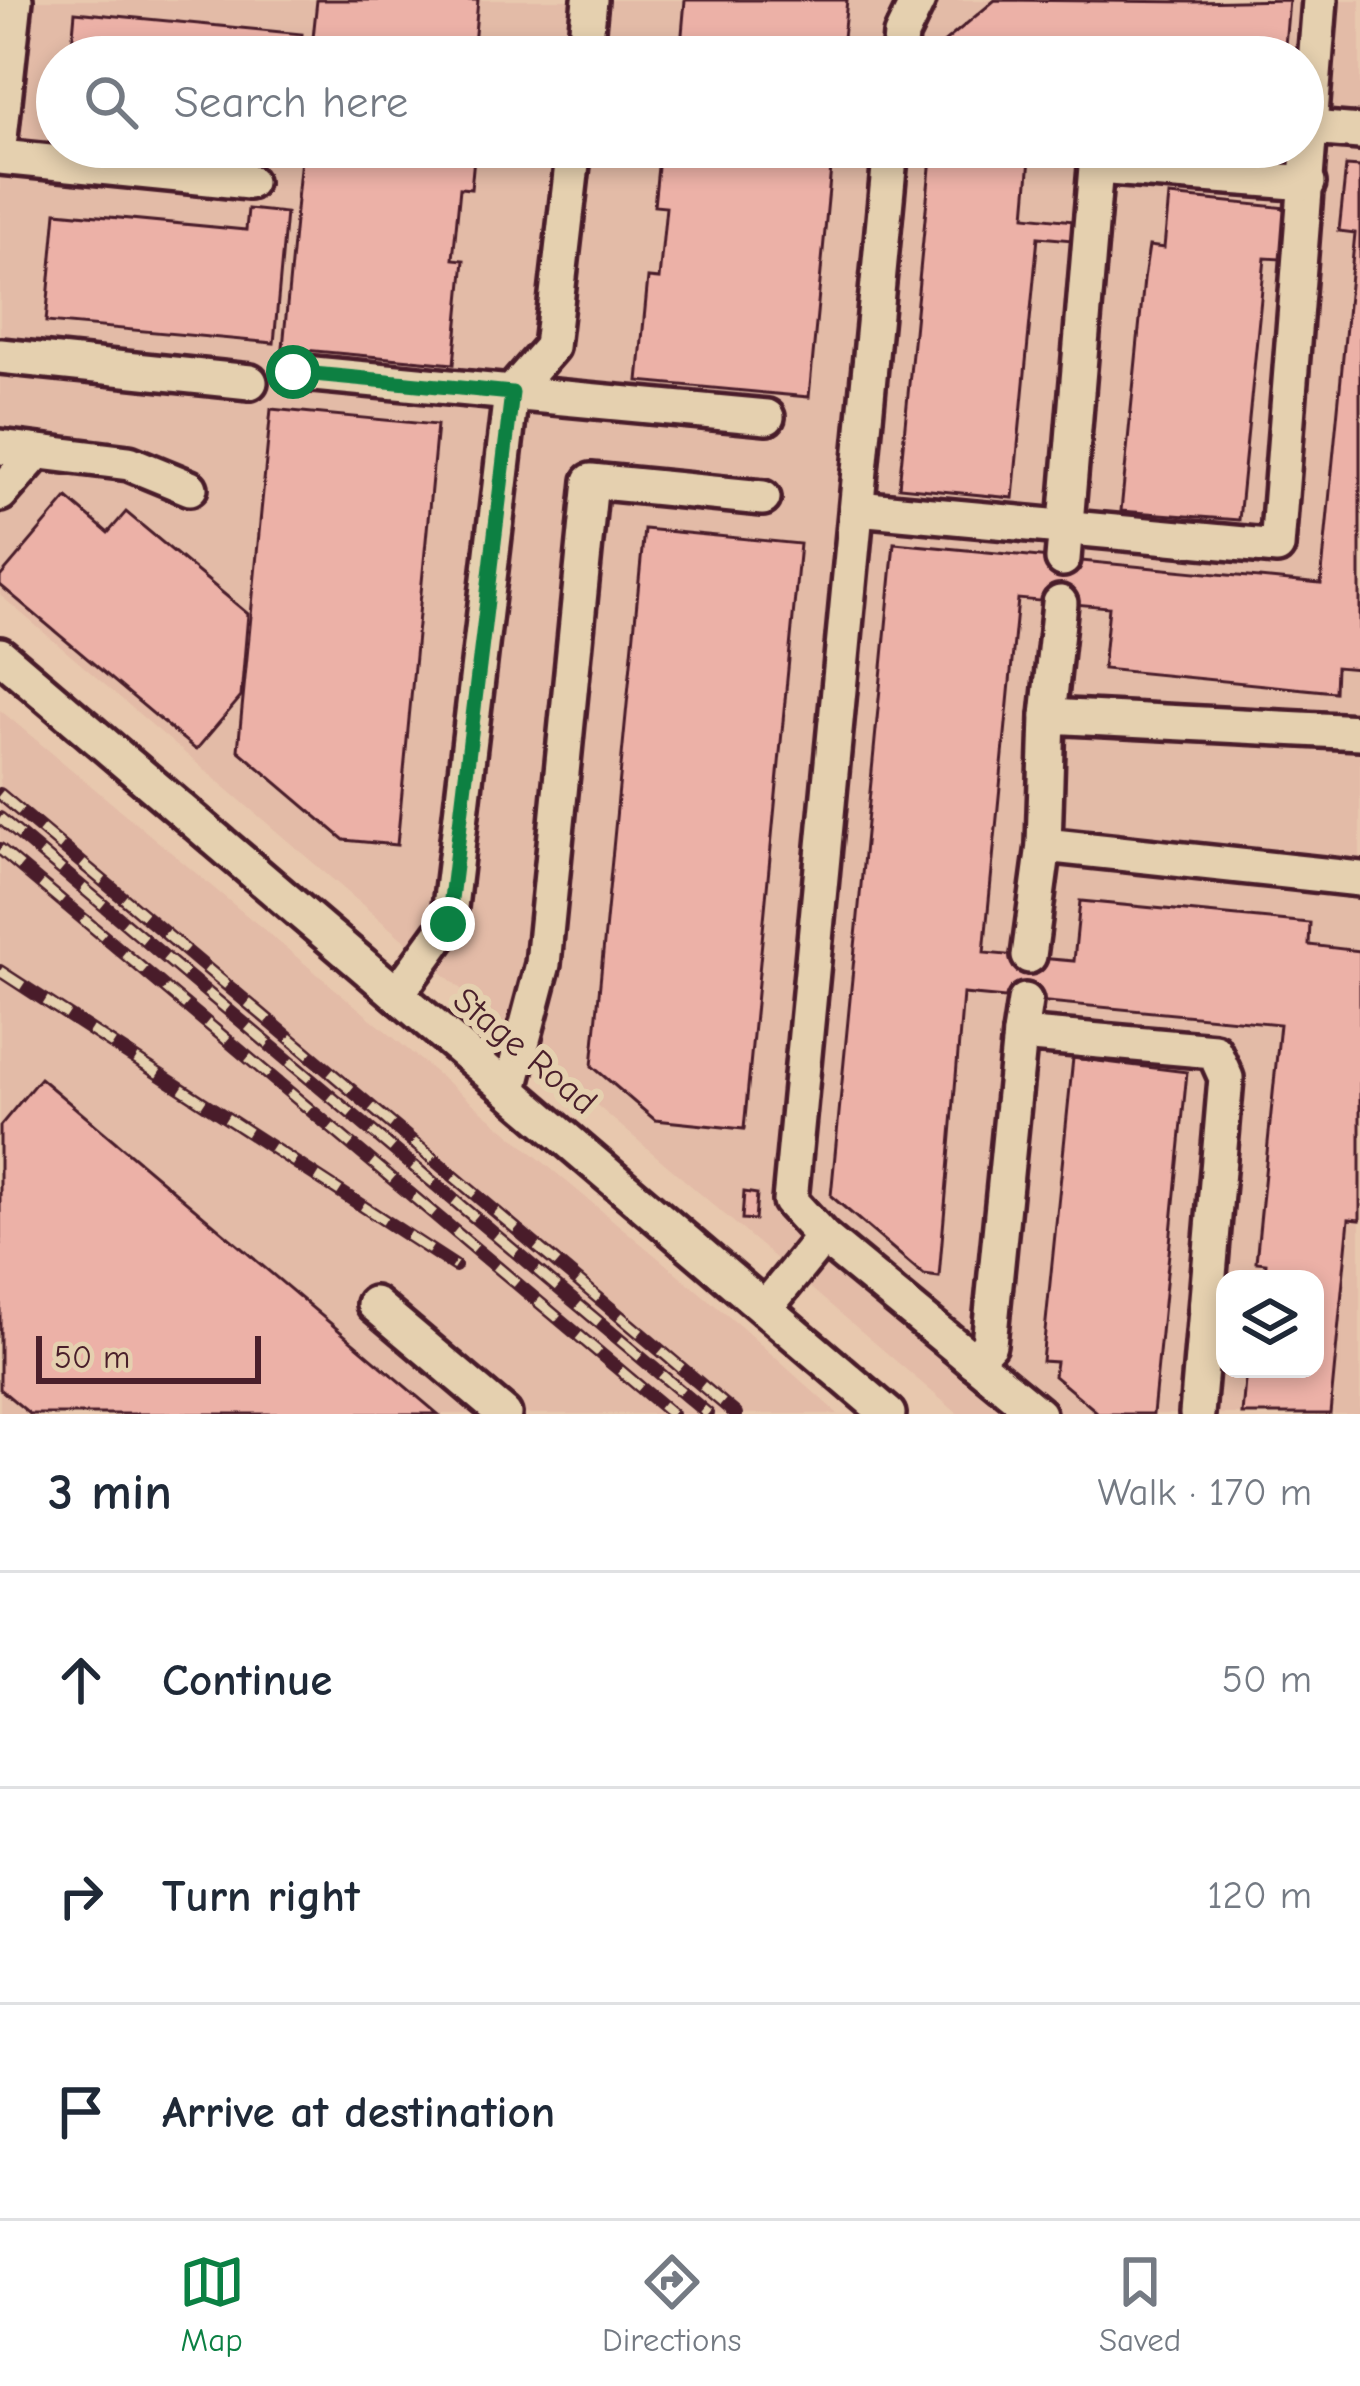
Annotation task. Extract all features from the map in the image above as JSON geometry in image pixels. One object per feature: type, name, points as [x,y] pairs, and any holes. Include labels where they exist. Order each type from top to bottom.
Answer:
[{"type":"street","points":[[0,138],[5,49],[14,0]]},
{"type":"street","points":[[586,36],[590,0]]},
{"type":"street","points":[[901,36],[918,0]]},
{"type":"street","points":[[1317,36],[1320,0]]},
{"type":"street","points":[[1324,129],[1360,132]]},
{"type":"street","points":[[0,158],[36,161]]},
{"type":"street","points":[[104,168],[249,182]]},
{"type":"street","points":[[398,994],[448,924],[512,393],[551,347],[572,168]]},
{"type":"street","points":[[889,168],[790,1201],[823,1237],[1038,1414]]},
{"type":"street","points":[[1065,543],[1096,168]]},
{"type":"street","points":[[1109,168],[1308,183]]},
{"type":"street","points":[[856,508],[1065,543],[1277,548],[1309,168]]},
{"type":"street","points":[[0,356],[250,382]]},
{"type":"street","points":[[293,372],[766,417]]},
{"type":"street","points":[[0,447],[129,463],[190,488]]},
{"type":"street","points":[[0,494],[37,452]]},
{"type":"street","points":[[510,1089],[543,964],[591,481],[763,498]]},
{"type":"street","points":[[1030,956],[1044,845],[1048,716],[1060,603]]},
{"type":"street","name":"Stage Road","points":[[0,655],[888,1414]]},
{"type":"street","points":[[1048,716],[1360,732]]},
{"type":"street","points":[[1044,845],[1360,879]]},
{"type":"street","points":[[973,1361],[989,1344],[1022,1018],[1214,1051],[1226,1078],[1197,1414]]},
{"type":"street","points":[[766,1307],[823,1237]]},
{"type":"street","points":[[374,1304],[504,1414]]},
{"type":"shaded area","points":[[0,0],[1360,0],[1360,1414],[958,1414],[0,595]]},
{"type":"shaded area","points":[[0,710],[740,1326],[838,1414],[0,1414]]},
{"type":"building","points":[[317,0],[478,0],[475,36],[313,36]]},
{"type":"building","points":[[685,0],[847,0],[843,36],[682,36]]},
{"type":"building","points":[[995,0],[1289,0],[1286,36],[952,36]]},
{"type":"building","points":[[75,12],[302,34],[302,36],[73,36]]},
{"type":"building","points":[[1346,166],[1360,167],[1360,669],[1336,667],[1335,692],[1103,669],[1109,607],[1018,599],[984,953],[1074,961],[1080,901],[1310,923],[1309,945],[1360,951],[1360,1220],[1349,1219],[1330,1414],[1242,1414],[1245,1378],[1324,1378],[1324,1270],[1266,1270],[1266,1263],[1256,1262],[1280,1024],[963,994],[939,1277],[924,1275],[831,1196],[894,543],[1321,584],[1355,233],[1339,231]]},
{"type":"building","points":[[300,168],[473,168],[471,189],[460,188],[453,259],[464,260],[454,364],[283,348]]},
{"type":"building","points":[[658,168],[831,168],[809,397],[638,381],[648,278],[659,279],[666,207],[654,206]]},
{"type":"building","points":[[930,168],[1029,168],[1025,216],[1074,221],[1072,240],[1038,237],[1013,498],[899,487]]},
{"type":"building","points":[[1169,196],[1287,208],[1281,259],[1265,258],[1239,520],[1121,511],[1149,246],[1164,248]]},
{"type":"building","points":[[248,209],[286,213],[274,343],[46,322],[56,212],[246,230]]},
{"type":"building","points":[[271,409],[437,425],[397,845],[344,840],[238,750]]},
{"type":"building","points":[[67,498],[108,533],[126,512],[248,614],[241,697],[196,750],[0,585],[0,577]]},
{"type":"building","points":[[644,529],[800,544],[744,1129],[655,1120],[592,1066]]},
{"type":"building","points":[[1073,1058],[1187,1072],[1153,1414],[1094,1414],[1054,1376],[1056,1362],[1042,1361]]},
{"type":"building","points":[[40,1078],[438,1414],[30,1414],[0,1389],[0,1126]]},
{"type":"building","points":[[744,1192],[757,1194],[755,1220],[742,1219]]},
{"type":"railway","points":[[0,794],[736,1414]]},
{"type":"railway","points":[[0,818],[708,1414]]},
{"type":"railway","points":[[0,849],[672,1414]]},
{"type":"railway","points":[[0,971],[455,1266]]},
{"type":"route","points":[[293,372],[512,393],[448,924]]}]
